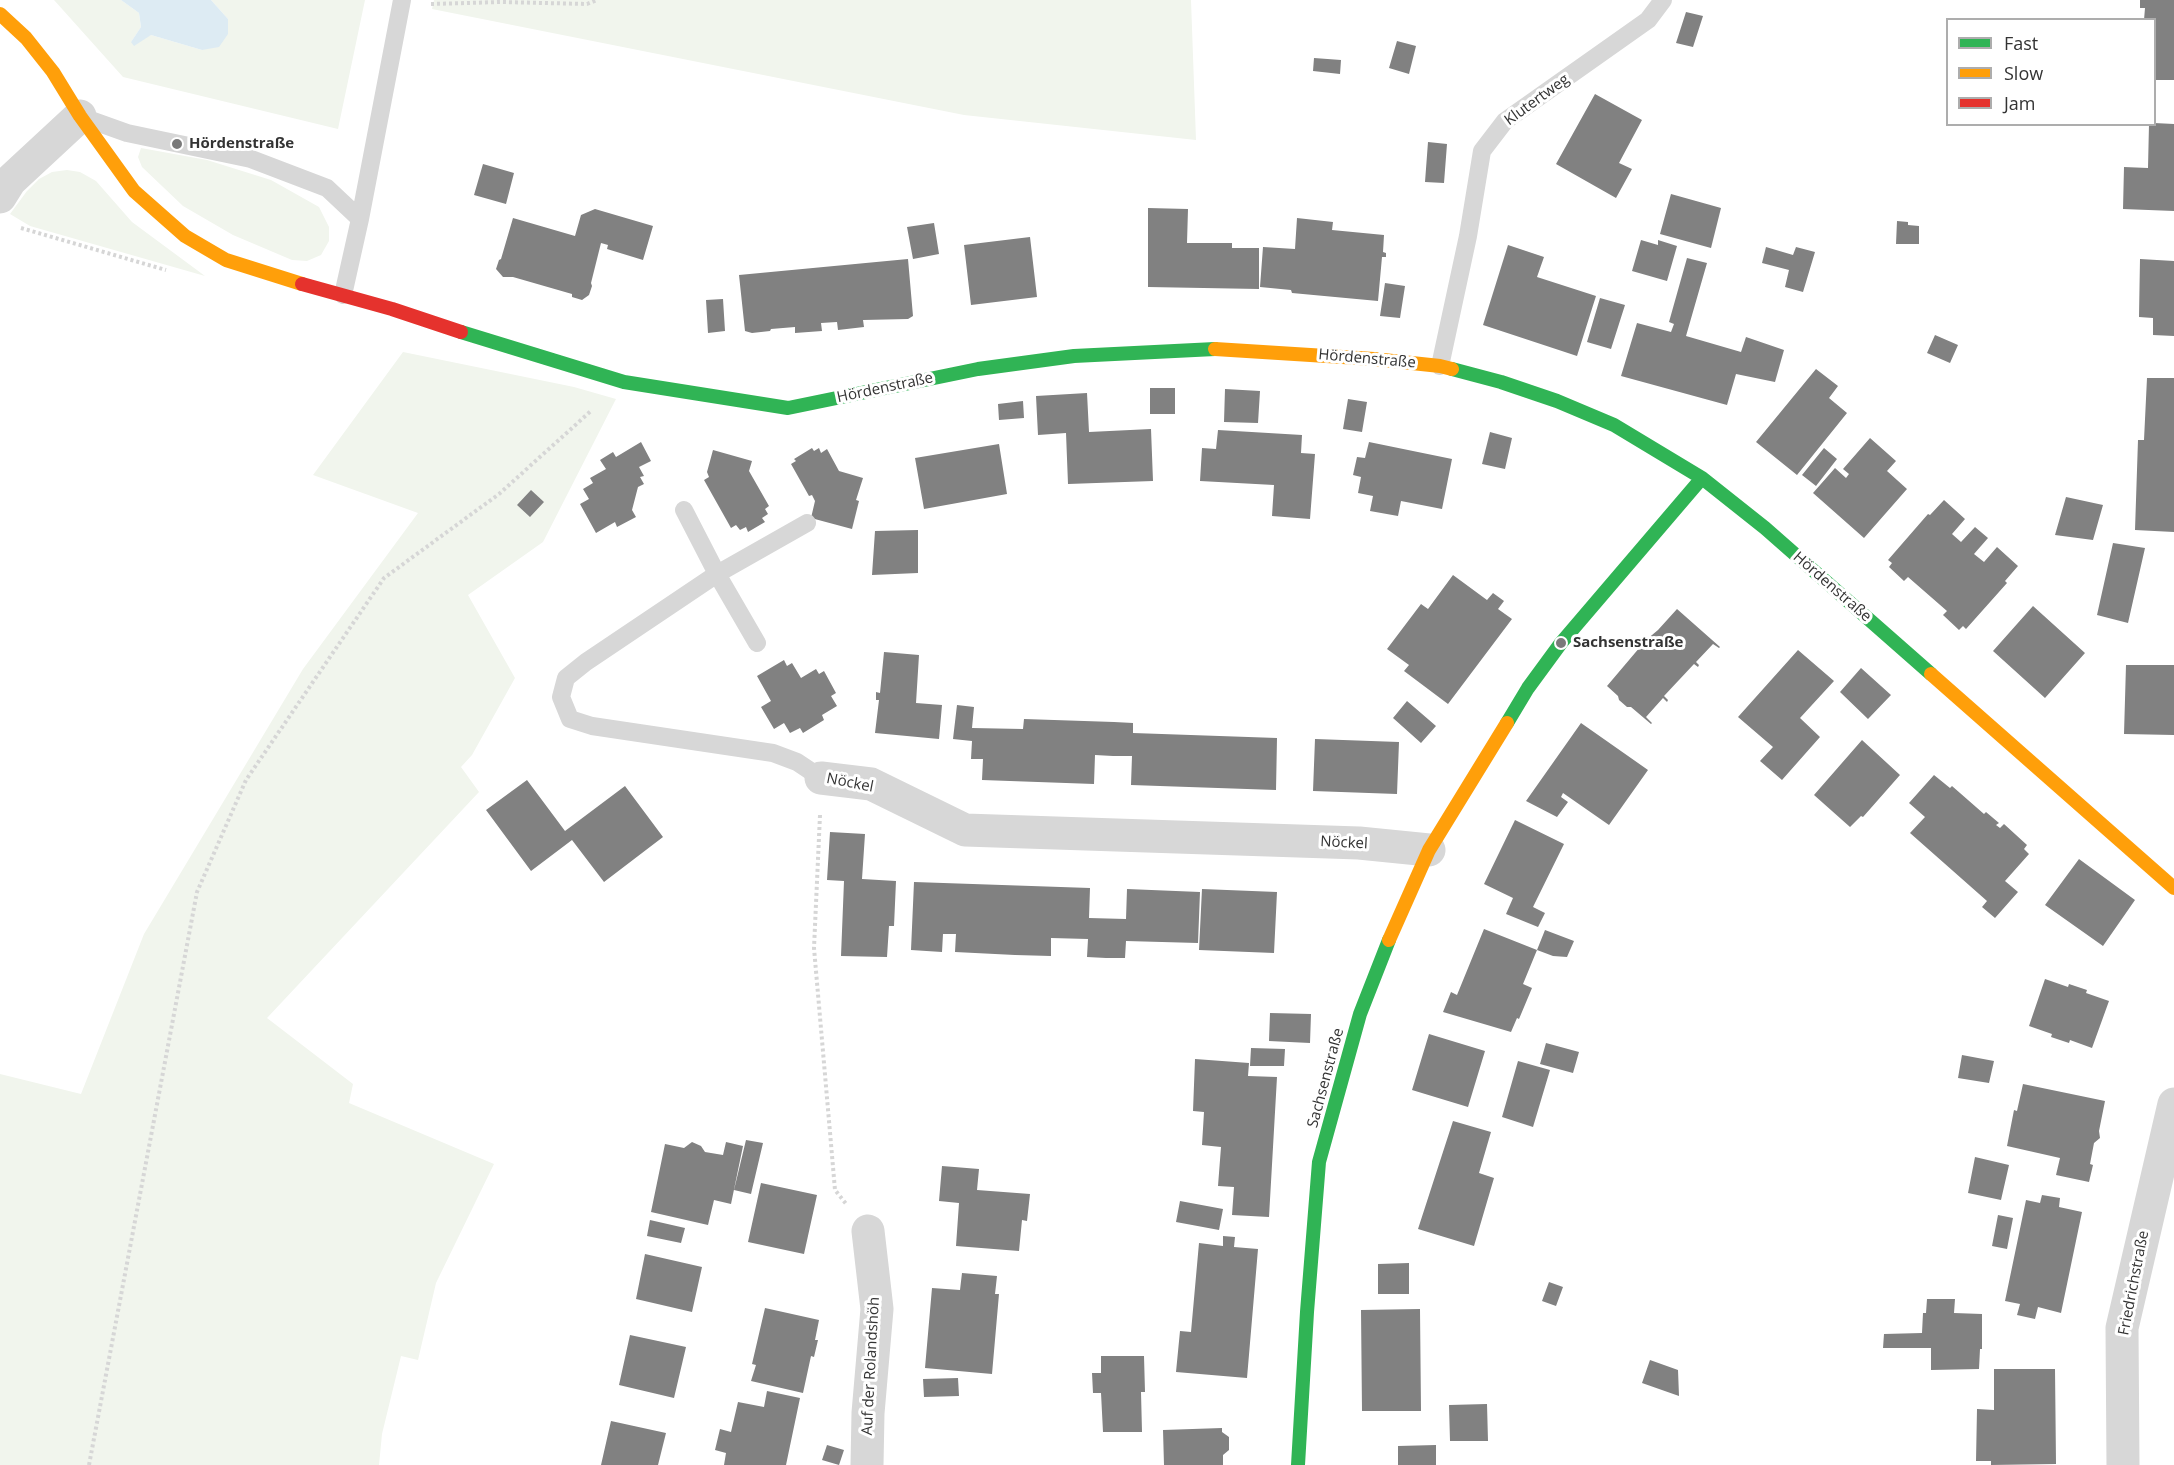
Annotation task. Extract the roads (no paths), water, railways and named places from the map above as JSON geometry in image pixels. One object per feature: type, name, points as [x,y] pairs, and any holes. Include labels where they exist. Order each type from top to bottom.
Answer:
[{"type":"street","name":"Hördenstraße","points":[[0,14],[26,38],[53,72],[80,116],[134,191],[185,236],[225,260],[624,382],[788,408],[978,369],[1074,356],[1210,349],[1374,359],[1440,366],[1500,382],[1557,401],[1614,425],[1702,478],[1817,573],[2174,888]]},
{"type":"street","points":[[5,211],[10,181],[80,116]]},
{"type":"street","name":"Sachsenstraße","points":[[1298,1465],[1306,1312],[1319,1162],[1364,1003],[1379,961],[1429,850],[1528,688],[1560,642],[1702,478]]},
{"type":"street","name":"Nöckel","points":[[821,778],[871,784],[965,830],[1359,843],[1429,850]]},
{"type":"street","name":"Friedrichstraße","points":[[2123,1465],[2122,1328],[2174,1104]]},
{"type":"street","name":"Auf der Rolandshöh","points":[[867,1465],[868,1413],[877,1309],[868,1232]]},
{"type":"lane","name":"Klutertweg","points":[[1440,366],[1468,236],[1482,151],[1504,122],[1648,20],[1663,0]]},
{"type":"lane","points":[[343,295],[360,219],[401,2]]},
{"type":"lane","points":[[80,116],[126,134],[251,159],[327,188],[360,219]]},
{"type":"lane","points":[[684,510],[717,574],[757,643]]},
{"type":"lane","points":[[717,574],[807,523]]},
{"type":"lane","name":"Nöckel","points":[[717,574],[586,662],[566,678],[561,697],[570,719],[592,726],[773,753],[797,762],[821,778]]},
{"type":"place","name":"Hördenstraße","points":[[177,144]]},
{"type":"place","name":"Sachsenstraße","points":[[1561,643]]}]
